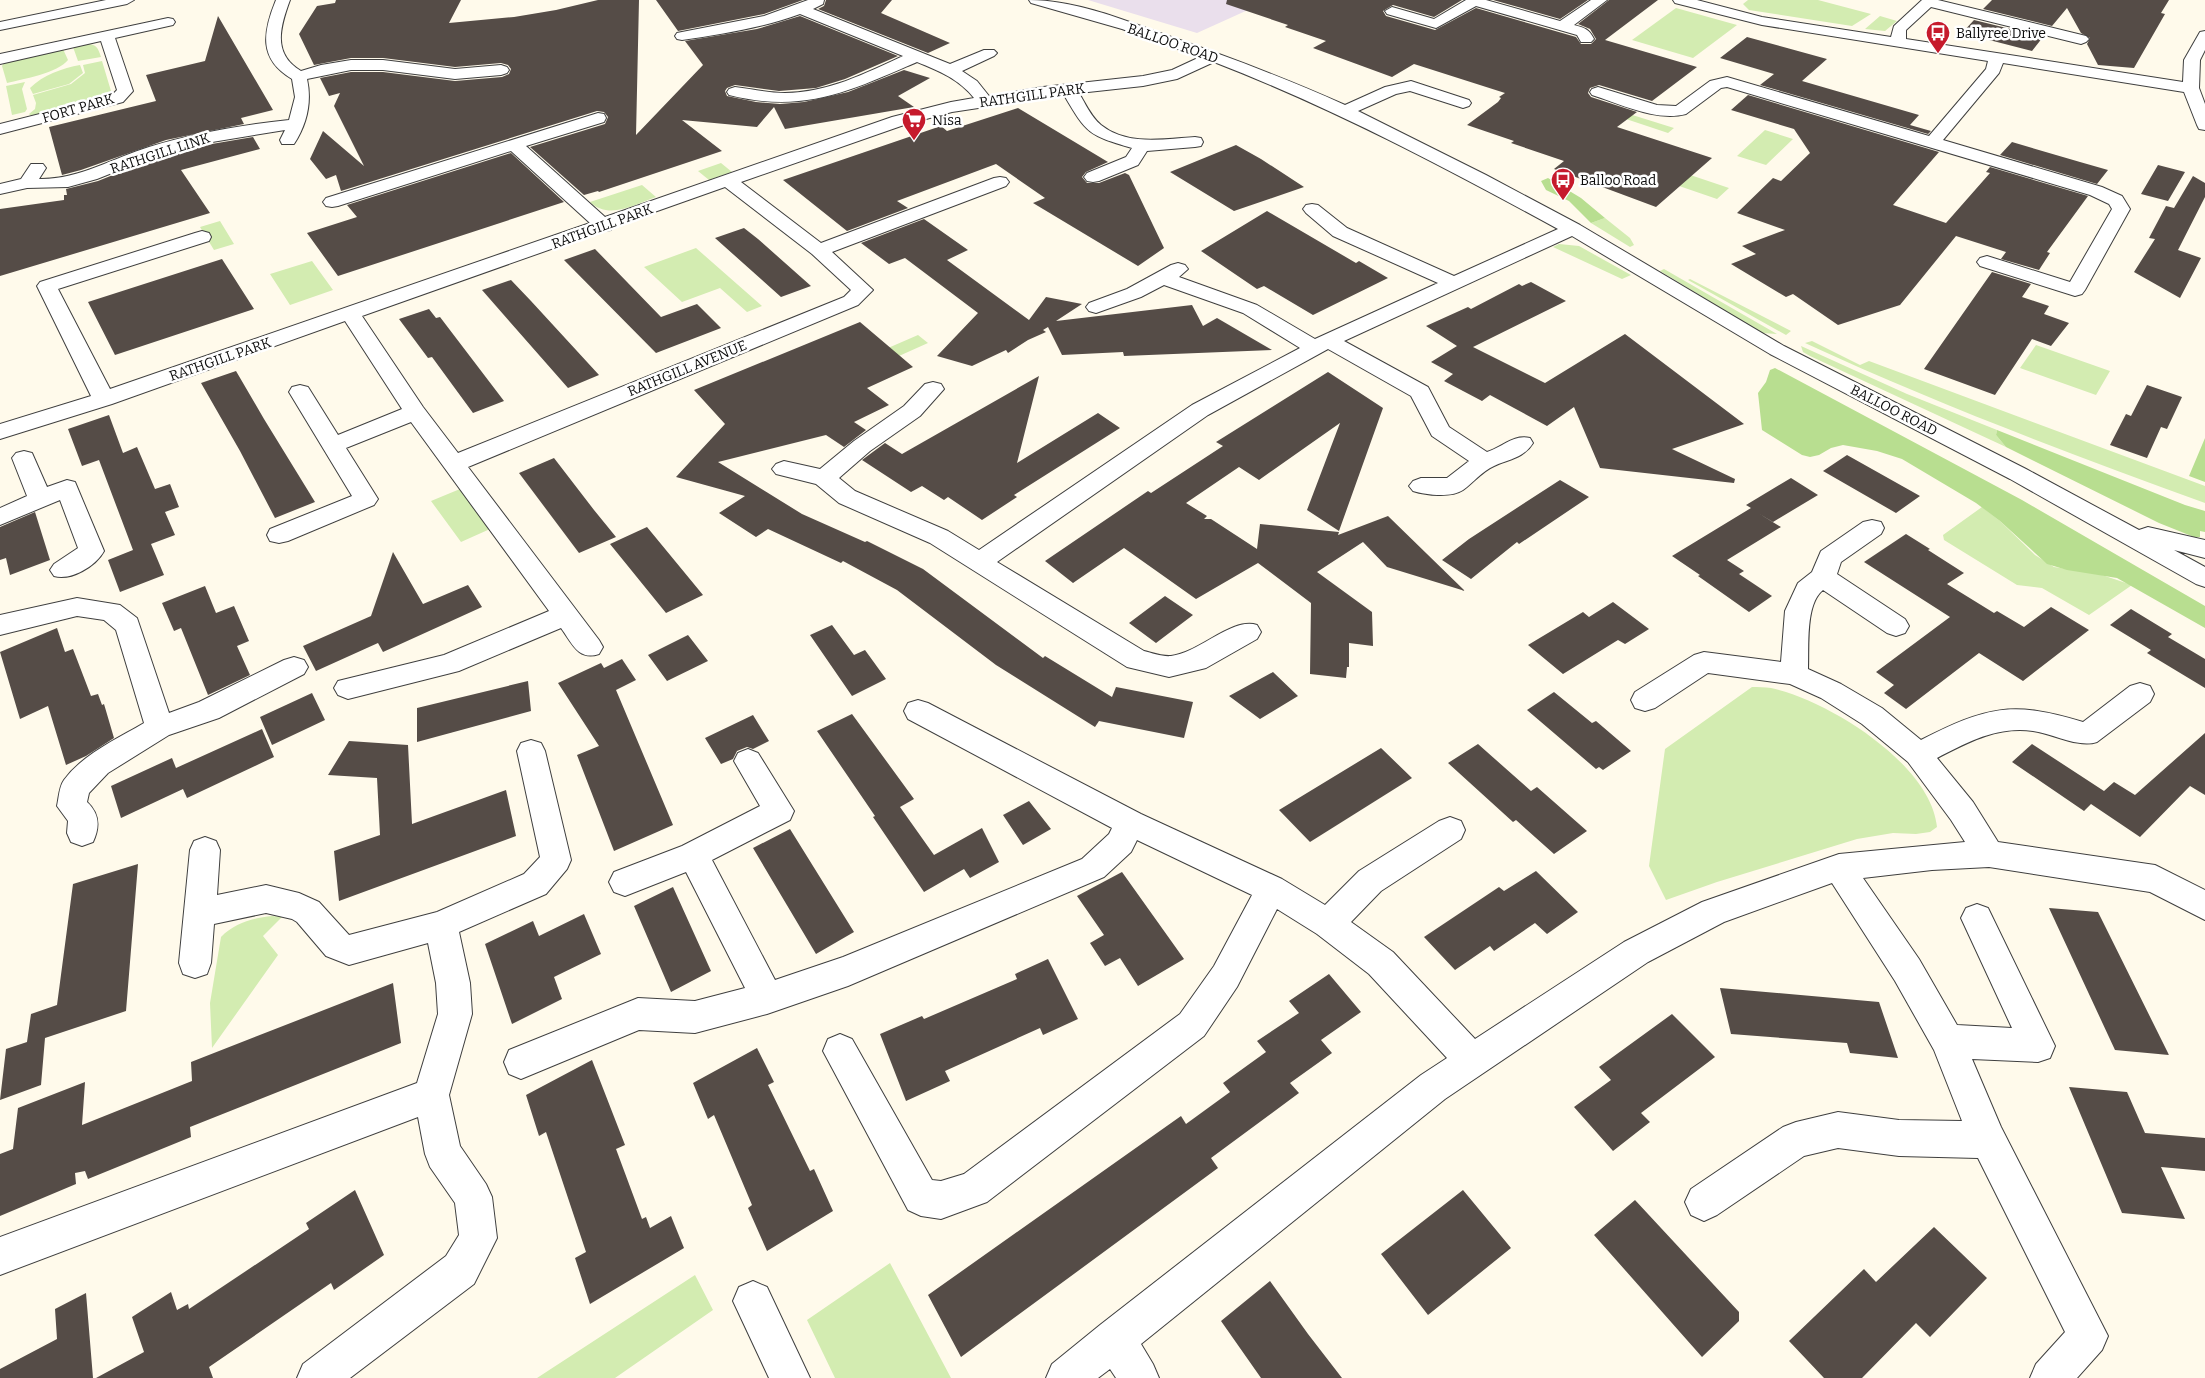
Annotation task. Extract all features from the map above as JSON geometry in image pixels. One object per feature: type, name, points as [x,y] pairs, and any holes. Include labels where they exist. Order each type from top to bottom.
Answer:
[{"type":"street","points":[[48,0],[52,15]]},
{"type":"street","points":[[0,26],[127,0]]},
{"type":"street","points":[[283,0],[273,32],[273,50],[282,65],[298,77],[303,96],[296,124],[287,141]]},
{"type":"street","points":[[670,47],[682,36],[753,24],[801,9],[821,0]]},
{"type":"street","name":"BALLOO ROAD","points":[[1036,0],[1127,26],[1213,56],[1345,110],[1480,178],[1573,230],[1777,350],[2018,474],[2205,578]]},
{"type":"street","points":[[1563,26],[1600,0]]},
{"type":"street","points":[[1680,0],[1762,20],[2192,88]]},
{"type":"street","points":[[1719,11],[1732,0]]},
{"type":"street","points":[[1392,11],[1436,24],[1474,1],[1583,32],[1586,39]]},
{"type":"street","points":[[1898,42],[1899,29],[1929,1],[2083,37]]},
{"type":"street","points":[[801,9],[950,70],[971,84],[984,101]]},
{"type":"street","points":[[682,21],[682,36]]},
{"type":"street","points":[[0,59],[168,22]]},
{"type":"street","points":[[2205,34],[2192,60],[2192,88],[2205,125]]},
{"type":"street","name":"FORT PARK","points":[[0,128],[117,99],[125,91],[106,35]]},
{"type":"street","points":[[950,70],[995,54],[969,44]]},
{"type":"street","points":[[746,79],[729,98],[786,98],[824,92],[852,84],[918,56]]},
{"type":"street","name":"RATHGILL PARK","points":[[0,432],[104,399],[898,122],[951,107],[984,101],[1177,74],[1213,56]]},
{"type":"street","points":[[1932,143],[1993,70],[1997,57]]},
{"type":"street","points":[[298,77],[352,65],[383,65],[455,74],[501,70]]},
{"type":"street","points":[[1598,92],[1656,110],[1680,111],[1716,84],[1728,82],[2096,191],[2116,200],[2120,209],[2075,290],[1988,262]]},
{"type":"street","points":[[1345,110],[1391,90],[1411,86],[1463,103]]},
{"type":"street","points":[[1069,90],[1087,120],[1095,129],[1109,136],[1142,146],[1195,142]]},
{"type":"street","points":[[332,202],[598,118]]},
{"type":"street","name":"RATHGILL LINK","points":[[0,189],[26,183],[56,185],[74,182],[130,159],[177,145],[224,133],[296,124]]},
{"type":"street","points":[[514,144],[604,226]]},
{"type":"street","points":[[1093,176],[1132,162],[1142,146]]},
{"type":"street","points":[[26,183],[38,167]]},
{"type":"street","name":"RATHGILL AVENUE","points":[[453,464],[851,301],[863,290],[818,250],[728,181]]},
{"type":"street","points":[[818,250],[1000,182]]},
{"type":"street","points":[[1312,209],[1340,232],[1455,284]]},
{"type":"street","points":[[979,562],[1200,410],[1322,344],[1573,230]]},
{"type":"street","points":[[104,399],[48,286],[202,237]]},
{"type":"street","points":[[1096,307],[1134,293],[1164,278],[1184,265]]},
{"type":"street","points":[[1164,278],[1250,309],[1420,392],[1440,431],[1484,461]]},
{"type":"street","points":[[350,313],[414,412],[590,647]]},
{"type":"street","points":[[824,478],[862,446],[912,411],[933,389]]},
{"type":"street","points":[[280,535],[366,500],[300,392]]},
{"type":"street","points":[[333,445],[414,412]]},
{"type":"street","points":[[1421,486],[1452,486],[1484,461],[1509,453],[1522,443]]},
{"type":"street","points":[[24,458],[40,500]]},
{"type":"street","points":[[784,469],[824,478],[847,497],[939,537],[1137,660],[1169,667],[1196,661],[1248,632]]},
{"type":"street","points":[[0,517],[67,488],[92,550],[63,570]]},
{"type":"street","points":[[2113,526],[2205,549]]},
{"type":"street","points":[[1794,674],[1798,611],[1806,589],[1823,577],[1830,557],[1872,528]]},
{"type":"street","points":[[1823,577],[1896,626]]},
{"type":"street","points":[[0,625],[77,607],[111,612],[128,625],[159,727]]},
{"type":"street","points":[[348,688],[449,664],[566,615]]},
{"type":"street","points":[[1645,700],[1704,662],[1794,674],[1830,691],[1872,716],[1918,754],[1962,812],[1989,854]]},
{"type":"street","points":[[82,834],[83,817],[72,806],[74,788],[98,765],[159,727],[209,710],[294,667]]},
{"type":"street","points":[[1918,754],[1981,725],[2015,719],[2054,724],[2087,734],[2140,694]]},
{"type":"street","points":[[918,711],[1130,823],[1271,889],[1328,924],[1381,963],[1472,1060]]},
{"type":"street","points":[[200,914],[223,907],[266,899],[299,907],[308,912],[337,946],[349,950],[441,925],[535,884],[556,860],[531,751]]},
{"type":"street","points":[[625,882],[693,855],[779,811],[748,761]]},
{"type":"street","points":[[521,1062],[638,1014],[695,1017],[767,998],[848,972],[1093,868],[1120,843],[1130,823]]},
{"type":"street","points":[[1328,924],[1370,881],[1450,830]]},
{"type":"street","points":[[195,963],[205,850]]},
{"type":"street","points":[[1066,1378],[1433,1087],[1636,952],[1713,912],[1839,867],[1932,857],[1989,854],[2155,879],[2205,906]]},
{"type":"street","points":[[693,855],[767,998]]},
{"type":"street","points":[[1839,867],[1907,970],[1947,1041],[1988,1140],[2088,1336],[2050,1378]]},
{"type":"street","points":[[840,1051],[922,1197],[941,1200],[974,1189],[1192,1025],[1209,1005],[1229,973],[1271,889]]},
{"type":"street","points":[[1947,1041],[2038,1046],[1977,918]]},
{"type":"street","points":[[317,1378],[460,1270],[478,1238],[473,1196],[443,1154],[431,1095],[455,1014],[453,983],[441,925]]},
{"type":"street","points":[[0,1256],[431,1095]]},
{"type":"street","points":[[1704,1202],[1796,1140],[1838,1130],[1899,1138],[1988,1140]]},
{"type":"street","points":[[753,1301],[790,1378]]},
{"type":"street","points":[[1114,1339],[1139,1378]]},
{"type":"shaded area","points":[[1088,0],[1270,0],[1197,33]]},
{"type":"green space","points":[[1748,0],[1818,0],[1871,14],[1852,26],[1749,10],[1743,4]]},
{"type":"green space","points":[[1676,8],[1737,25],[1693,58],[1632,40]]},
{"type":"green space","points":[[1880,16],[1897,21],[1885,31],[1865,29]]},
{"type":"green space","points":[[86,44],[96,47],[101,57],[78,61],[73,47]]},
{"type":"green space","points":[[63,49],[68,60],[63,65],[40,75],[7,83],[2,66],[4,63]]},
{"type":"green space","points":[[102,61],[111,91],[108,95],[32,117],[29,114],[35,109],[36,103],[33,95],[71,84],[85,73],[83,65]]},
{"type":"green space","points":[[80,65],[83,73],[69,84],[33,94],[30,88],[41,79],[60,70]]},
{"type":"green space","points":[[25,82],[22,89],[27,109],[25,112],[12,115],[6,86]]},
{"type":"green space","points":[[1626,113],[1674,128],[1668,133],[1620,117]]},
{"type":"green space","points":[[1765,130],[1793,139],[1766,165],[1737,156]]},
{"type":"green space","points":[[1595,143],[1729,188],[1717,199],[1583,153]]},
{"type":"green space","points":[[721,163],[732,172],[709,180],[698,171]]},
{"type":"green space","points":[[1548,178],[1581,198],[1605,218],[1591,223],[1569,201],[1546,190],[1541,181]]},
{"type":"green space","points":[[642,185],[656,197],[630,207],[613,210],[605,210],[590,202]]},
{"type":"green space","points":[[1605,218],[1630,238],[1634,245],[1630,247],[1591,223]]},
{"type":"green space","points":[[220,221],[234,244],[214,250],[200,227]]},
{"type":"green space","points":[[1559,244],[1579,246],[1631,275],[1622,279],[1553,247]]},
{"type":"green space","points":[[696,248],[762,306],[747,312],[720,288],[682,302],[644,267]]},
{"type":"green space","points":[[312,261],[333,290],[290,305],[270,274]]},
{"type":"green space","points":[[1664,269],[1777,334],[1762,333],[1660,271]]},
{"type":"green space","points":[[1690,279],[1791,331],[1786,335],[1688,280]]},
{"type":"green space","points":[[918,335],[928,343],[776,411],[766,401]]},
{"type":"green space","points":[[1812,341],[1860,365],[1869,361],[2205,486],[2205,503],[2053,447],[1953,407],[1805,343]]},
{"type":"green space","points":[[2036,345],[2110,371],[2096,395],[2020,368]]},
{"type":"green space","points":[[1801,346],[1907,394],[1997,430],[1996,435],[2006,447],[1810,356],[1803,352]]},
{"type":"green space","points":[[1775,368],[2022,500],[2205,606],[2205,628],[2117,578],[2067,570],[2047,564],[2000,521],[1976,503],[1902,459],[1877,451],[1843,445],[1831,448],[1819,455],[1810,457],[1802,455],[1762,430],[1758,393],[1766,382],[1770,370]]},
{"type":"green space","points":[[1997,430],[2185,505],[2205,511],[2205,532],[2200,531],[2200,537],[2194,537],[2159,523],[2006,447],[1996,435]]},
{"type":"green space","points":[[2205,438],[2205,482],[2189,476]]},
{"type":"green space","points":[[460,489],[490,529],[461,542],[431,501]]},
{"type":"green space","points":[[1982,507],[2000,521],[2035,555],[2054,567],[2099,574],[2132,585],[2089,615],[2042,588],[2017,585],[1944,540],[1943,535]]},
{"type":"green space","points":[[1752,687],[1771,688],[1794,695],[1820,706],[1873,738],[1897,758],[1917,780],[1930,803],[1937,827],[1930,832],[1916,834],[1893,833],[1857,839],[1717,882],[1666,900],[1649,866],[1665,749]]},
{"type":"green space","points":[[272,916],[282,917],[263,936],[278,955],[212,1048],[210,1003],[221,937],[232,928],[245,922]]},
{"type":"green space","points":[[890,1263],[951,1378],[835,1378],[807,1320]]},
{"type":"green space","points":[[695,1275],[713,1310],[615,1378],[537,1378]]},
{"type":"building","points":[[336,0],[461,0],[449,23],[514,17],[598,0],[639,0],[636,135],[703,65],[685,41],[757,29],[800,16],[898,56],[845,79],[816,88],[779,91],[735,85],[727,88],[725,91],[727,96],[756,102],[780,104],[804,102],[848,92],[904,70],[930,78],[898,96],[914,107],[785,129],[774,107],[757,127],[682,120],[722,151],[599,192],[584,195],[530,147],[605,124],[608,117],[604,112],[597,111],[341,191],[336,175],[326,179],[310,159],[323,131],[364,166],[334,106],[340,93],[329,96],[320,78],[351,72],[383,72],[455,81],[502,77],[509,74],[511,69],[508,65],[501,63],[455,67],[383,58],[351,58],[314,65],[299,34],[317,6],[335,3]]},
{"type":"building","points":[[656,0],[803,0],[764,14],[678,31]]},
{"type":"building","points":[[826,0],[892,0],[881,13],[950,43],[928,53],[818,9],[824,6]]},
{"type":"building","points":[[1227,0],[1462,0],[1434,17],[1393,5],[1383,11],[1386,16],[1435,30],[1476,8],[1576,37],[1581,44],[1591,44],[1596,39],[1590,29],[1578,24],[1609,0],[1658,0],[1605,40],[1697,67],[1652,101],[1599,85],[1590,88],[1588,93],[1591,97],[1637,112],[1617,127],[1712,158],[1656,207],[1554,169],[1564,161],[1511,143],[1514,141],[1467,125],[1498,102],[1501,98],[1499,97],[1505,93],[1414,64],[1392,77],[1313,48],[1326,41],[1285,27],[1288,25],[1226,4]]},
{"type":"building","points":[[1493,0],[1588,0],[1560,19]]},
{"type":"building","points":[[1992,0],[2169,0],[2161,13],[2165,14],[2134,68],[2098,65],[2087,44],[2090,38],[2081,33],[2067,8],[2052,26],[1983,9]]},
{"type":"building","points":[[218,16],[273,110],[241,118],[244,124],[166,140],[62,175],[49,127],[156,101],[146,75],[205,61]]},
{"type":"building","points":[[1974,20],[2043,37],[2032,51],[1962,33]]},
{"type":"building","points":[[1747,37],[1827,59],[1802,81],[1919,115],[1910,125],[1931,131],[1928,134],[1760,85],[1774,74],[1720,58]]},
{"type":"building","points":[[1748,95],[1939,152],[1893,205],[1946,223],[1990,173],[1986,172],[1990,167],[2088,196],[2047,252],[2050,253],[2039,270],[2001,259],[2006,252],[1956,236],[1900,305],[1838,325],[1793,294],[1786,297],[1731,264],[1756,254],[1742,246],[1785,230],[1737,213],[1773,178],[1781,181],[1810,153],[1794,129],[1731,110]]},
{"type":"building","points":[[1018,108],[1108,162],[1086,172],[1082,177],[1087,183],[1099,183],[1125,173],[1129,175],[1164,248],[1138,266],[1033,203],[1045,198],[996,164],[897,201],[908,208],[847,231],[783,180],[941,126],[947,131]]},
{"type":"building","points":[[253,137],[260,149],[181,170],[210,213],[0,276],[0,209],[64,200],[64,195],[67,195],[66,189],[98,181],[153,159],[194,147]]},
{"type":"building","points":[[2012,142],[2108,170],[2097,184],[2000,155]]},
{"type":"building","points":[[1236,145],[1304,187],[1234,211],[1170,172]]},
{"type":"building","points":[[511,153],[564,202],[338,276],[307,233],[357,217],[347,205]]},
{"type":"building","points":[[2158,165],[2185,172],[2168,201],[2141,194]]},
{"type":"building","points":[[2193,176],[2205,183],[2205,197],[2178,250],[2201,258],[2180,298],[2134,272],[2155,239],[2149,238],[2166,206],[2174,208]]},
{"type":"building","points":[[1267,211],[1356,263],[1359,261],[1388,278],[1313,315],[1264,286],[1257,289],[1201,251]]},
{"type":"building","points":[[924,219],[968,250],[947,260],[1029,320],[1046,297],[1082,304],[1056,321],[1192,305],[1203,326],[1217,318],[1272,350],[1124,356],[1123,352],[1062,355],[1048,327],[1043,330],[1046,332],[1028,340],[1008,353],[1006,350],[972,366],[937,356],[978,313],[905,258],[889,264],[861,243]]},
{"type":"building","points":[[744,228],[811,286],[781,297],[715,238]]},
{"type":"building","points":[[595,249],[661,317],[697,304],[721,328],[656,353],[564,260]]},
{"type":"building","points":[[222,259],[254,309],[115,355],[88,302]]},
{"type":"building","points":[[1992,272],[2031,284],[2022,297],[2049,306],[2044,314],[2069,323],[2051,346],[2032,339],[1995,395],[1924,369]]},
{"type":"building","points":[[511,280],[599,375],[568,388],[482,290]]},
{"type":"building","points":[[1531,282],[1566,301],[1473,347],[1545,383],[1625,334],[1744,424],[1672,449],[1735,479],[1734,483],[1600,468],[1574,407],[1547,426],[1490,395],[1482,401],[1444,381],[1453,374],[1431,362],[1457,346],[1426,326],[1468,307],[1471,309],[1519,284],[1522,286]]},
{"type":"building","points":[[429,309],[436,318],[440,317],[504,401],[473,413],[432,357],[428,358],[399,319]]},
{"type":"building","points":[[860,322],[913,367],[867,388],[889,405],[854,422],[866,430],[844,447],[826,435],[718,462],[802,514],[865,542],[867,541],[923,569],[1043,658],[1045,656],[1112,697],[1116,687],[1193,702],[1184,738],[1099,721],[1095,727],[996,665],[897,590],[843,561],[841,563],[768,529],[756,537],[719,513],[745,496],[676,477],[725,424],[694,390]]},
{"type":"building","points":[[236,371],[315,502],[275,518],[240,451],[201,383]]},
{"type":"building","points":[[1328,372],[1383,408],[1339,531],[1307,510],[1340,423],[1259,480],[1239,467],[1186,503],[1207,516],[1204,519],[1211,519],[1257,549],[1260,524],[1339,532],[1338,535],[1388,516],[1465,591],[1387,567],[1363,542],[1317,572],[1372,612],[1373,646],[1349,643],[1349,667],[1347,667],[1346,678],[1310,674],[1311,603],[1258,563],[1196,599],[1124,548],[1073,583],[1045,561],[1148,491],[1151,493],[1223,446],[1216,442]]},
{"type":"building","points":[[1039,376],[1017,463],[1098,413],[1120,428],[1014,495],[1017,497],[982,520],[948,497],[944,500],[922,486],[911,492],[862,460],[885,443],[902,454]]},
{"type":"building","points":[[2147,385],[2182,397],[2167,429],[2161,427],[2147,458],[2110,445],[2126,414],[2131,416]]},
{"type":"building","points":[[109,415],[123,453],[137,447],[155,489],[170,484],[179,507],[165,512],[175,535],[151,544],[164,575],[120,592],[108,560],[133,550],[99,460],[82,466],[68,429]]},
{"type":"building","points":[[1847,455],[1920,496],[1896,513],[1823,471]]},
{"type":"building","points":[[554,458],[616,537],[579,553],[519,473]]},
{"type":"building","points":[[1791,478],[1818,495],[1773,522],[1758,513],[1781,527],[1727,560],[1744,571],[1739,574],[1772,596],[1749,612],[1672,556],[1751,508],[1746,505]]},
{"type":"building","points":[[1560,480],[1589,497],[1519,544],[1517,542],[1471,579],[1442,560],[1469,539]]},
{"type":"building","points":[[35,512],[50,560],[10,575],[6,558],[0,560],[0,527]]},
{"type":"building","points":[[647,527],[703,595],[666,613],[610,544]]},
{"type":"building","points":[[1906,534],[1964,573],[1947,584],[1994,613],[1997,611],[2024,627],[2051,607],[2089,630],[2023,681],[1979,653],[1906,709],[1884,693],[1894,685],[1876,672],[1950,617],[1864,562]]},
{"type":"building","points":[[393,552],[423,604],[468,585],[482,607],[383,652],[378,643],[316,671],[303,646],[371,616]]},
{"type":"building","points":[[205,586],[216,613],[234,606],[249,641],[237,646],[250,675],[208,695],[181,628],[174,631],[162,603]]},
{"type":"building","points":[[1165,596],[1193,615],[1156,643],[1129,623]]},
{"type":"building","points":[[1613,602],[1649,629],[1625,644],[1618,640],[1563,674],[1528,645],[1583,612],[1589,617]]},
{"type":"building","points":[[2131,609],[2172,634],[2151,650],[2110,625]]},
{"type":"building","points":[[832,625],[854,655],[865,650],[886,679],[852,696],[810,635]]},
{"type":"building","points":[[57,628],[65,652],[73,649],[91,696],[98,694],[102,705],[104,704],[114,738],[86,756],[66,765],[48,706],[20,719],[0,652]]},
{"type":"building","points":[[688,635],[708,661],[667,681],[648,655]]},
{"type":"building","points":[[2168,637],[2205,659],[2205,688],[2147,653]]},
{"type":"building","points":[[622,659],[636,680],[616,690],[673,825],[614,851],[577,755],[599,746],[558,683],[601,663],[604,668]]},
{"type":"building","points":[[1273,672],[1298,696],[1260,719],[1229,696]]},
{"type":"building","points":[[528,681],[531,711],[417,742],[417,708]]},
{"type":"building","points":[[1554,692],[1592,723],[1596,721],[1631,751],[1603,770],[1599,767],[1596,769],[1527,710]]},
{"type":"building","points":[[312,693],[325,720],[272,745],[260,717]]},
{"type":"building","points":[[852,714],[914,799],[900,807],[934,855],[982,828],[999,862],[970,878],[964,869],[924,892],[817,731]]},
{"type":"building","points":[[753,715],[769,741],[753,749],[747,747],[737,751],[733,759],[721,764],[705,738]]},
{"type":"building","points":[[262,729],[274,757],[187,798],[183,789],[121,818],[111,786],[172,758],[176,768]]},
{"type":"building","points":[[2205,733],[2205,795],[2190,786],[2140,837],[2091,804],[2084,811],[2012,762],[2032,744],[2104,791],[2114,782],[2135,795]]},
{"type":"building","points":[[349,741],[408,745],[412,824],[506,790],[516,836],[339,901],[334,851],[380,835],[377,778],[328,775]]},
{"type":"building","points":[[1478,744],[1531,791],[1537,787],[1587,831],[1554,854],[1516,820],[1513,822],[1448,763]]},
{"type":"building","points":[[1381,748],[1412,778],[1310,842],[1279,810]]},
{"type":"building","points":[[1029,801],[1051,829],[1023,845],[1003,815]]},
{"type":"building","points":[[790,829],[854,932],[816,954],[753,848]]},
{"type":"building","points":[[138,864],[126,1011],[45,1038],[41,1085],[0,1100],[6,1049],[27,1042],[31,1014],[57,1005],[73,884]]},
{"type":"building","points":[[1536,871],[1578,912],[1547,934],[1535,923],[1494,951],[1490,946],[1455,970],[1424,937],[1499,887],[1504,891]]},
{"type":"building","points":[[1122,872],[1184,959],[1138,986],[1120,958],[1105,966],[1090,943],[1104,935],[1077,896]]},
{"type":"building","points":[[673,887],[711,971],[671,992],[634,906]]},
{"type":"building","points":[[2049,908],[2098,912],[2169,1055],[2115,1050]]},
{"type":"building","points":[[584,914],[601,954],[554,977],[562,999],[512,1024],[485,944],[533,921],[539,936]]},
{"type":"building","points":[[1048,959],[1078,1019],[1043,1035],[1040,1028],[945,1071],[950,1081],[906,1101],[880,1034],[922,1016],[924,1019],[1017,979],[1015,974]]},
{"type":"building","points":[[1329,974],[1361,1012],[1321,1040],[1332,1053],[1290,1083],[1299,1093],[1211,1158],[1218,1168],[961,1357],[928,1295],[1181,1116],[1186,1124],[1230,1092],[1223,1083],[1266,1052],[1257,1041],[1299,1013],[1289,1001]]},
{"type":"building","points":[[393,983],[401,1043],[190,1127],[191,1137],[88,1179],[85,1171],[75,1173],[76,1184],[0,1216],[0,1154],[13,1149],[18,1108],[85,1082],[82,1125],[192,1081],[191,1062]]},
{"type":"building","points":[[1720,988],[1879,1002],[1898,1058],[1850,1053],[1847,1043],[1731,1034]]},
{"type":"building","points":[[1672,1014],[1715,1057],[1641,1113],[1650,1122],[1613,1151],[1574,1107],[1611,1080],[1599,1067]]},
{"type":"building","points":[[757,1048],[774,1082],[768,1085],[810,1171],[814,1169],[833,1211],[767,1251],[748,1208],[752,1205],[714,1115],[708,1119],[693,1083]]},
{"type":"building","points":[[592,1060],[625,1145],[616,1149],[642,1219],[646,1217],[650,1228],[671,1216],[684,1248],[590,1304],[575,1258],[586,1252],[546,1132],[539,1136],[526,1095]]},
{"type":"building","points":[[2069,1087],[2127,1092],[2145,1133],[2205,1138],[2205,1171],[2161,1167],[2185,1219],[2122,1213]]},
{"type":"building","points":[[355,1190],[384,1255],[334,1290],[331,1283],[209,1367],[213,1378],[96,1378],[144,1352],[132,1317],[171,1292],[177,1310],[188,1304],[189,1309],[309,1229],[306,1223]]},
{"type":"building","points":[[1463,1190],[1511,1248],[1428,1315],[1381,1254]]},
{"type":"building","points":[[1635,1200],[1739,1312],[1739,1321],[1702,1357],[1594,1235]]},
{"type":"building","points":[[1934,1227],[1987,1278],[1930,1337],[1916,1323],[1862,1378],[1824,1378],[1789,1341],[1864,1269],[1876,1282]]},
{"type":"building","points":[[1270,1281],[1342,1378],[1261,1378],[1221,1321]]},
{"type":"building","points":[[86,1293],[93,1378],[0,1378],[0,1369],[57,1339],[55,1309]]},
{"type":"place","name":"Ballyree Drive","points":[[1938,54]]},
{"type":"place","name":"Nisa","points":[[914,141]]},
{"type":"place","name":"Balloo Road","points":[[1563,201]]}]
